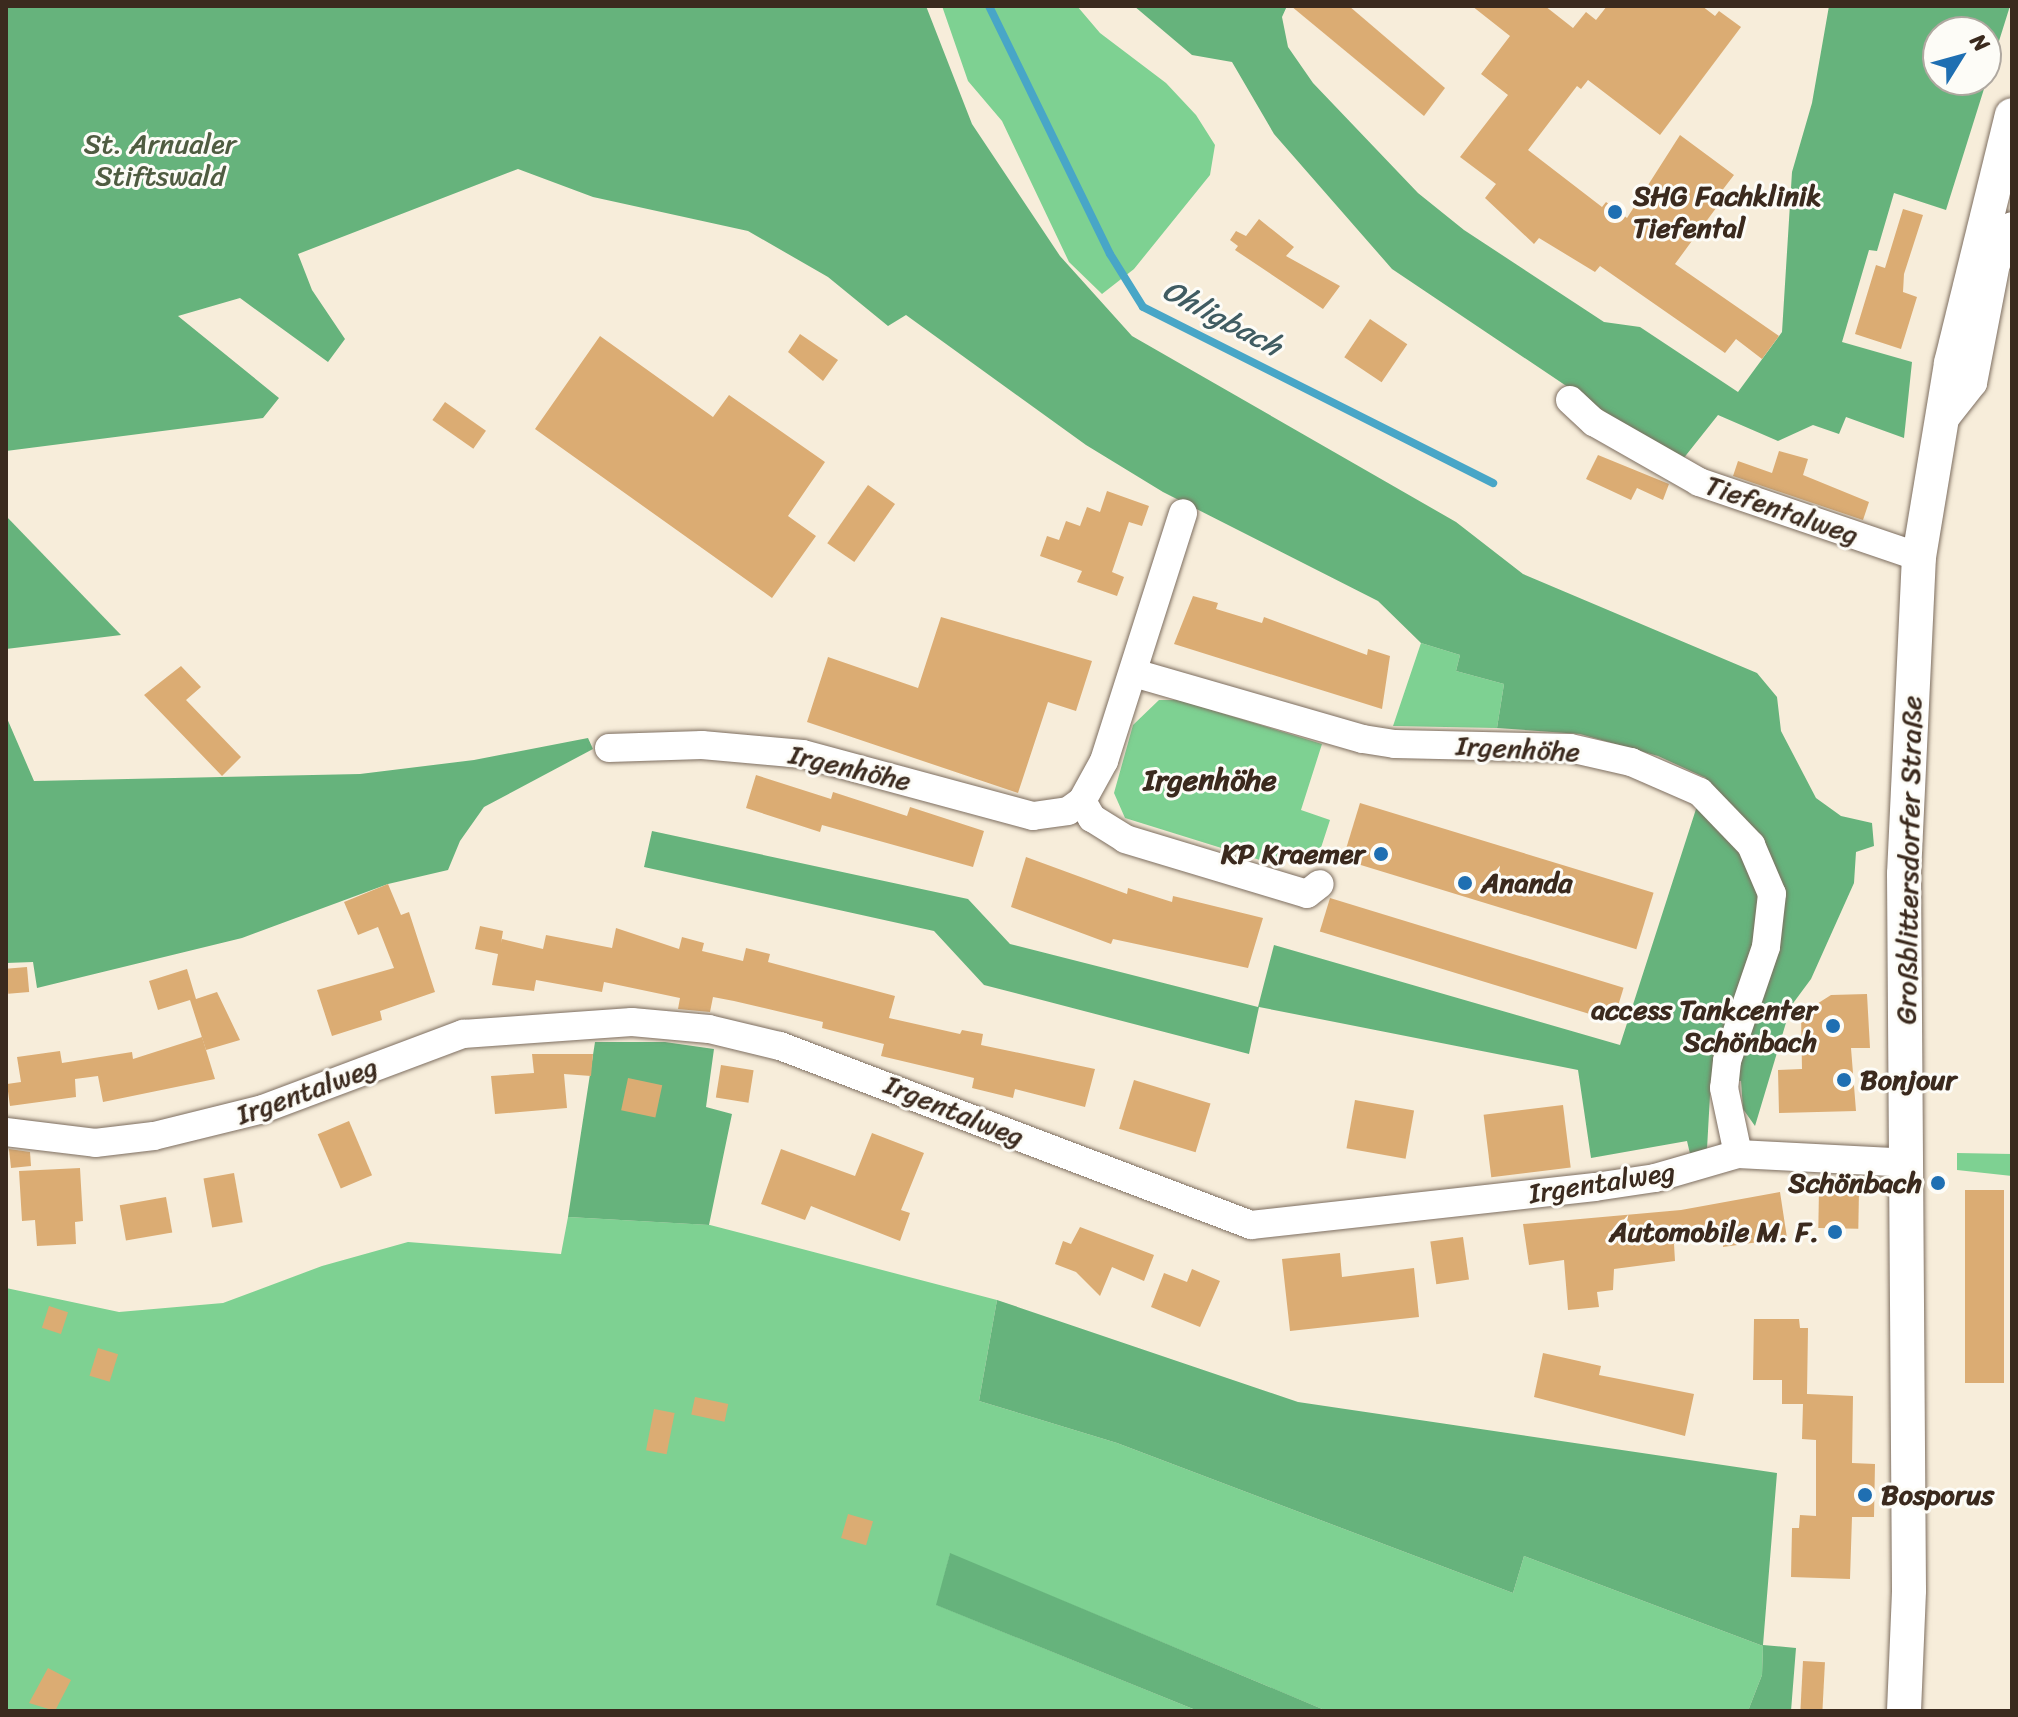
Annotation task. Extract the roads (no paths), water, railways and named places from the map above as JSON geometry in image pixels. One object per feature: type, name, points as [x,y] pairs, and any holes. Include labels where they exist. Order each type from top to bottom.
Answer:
[{"type":"main road","name":"Großblittersdorfer Straße","points":[[1904,1711],[1909,1590],[1904,874],[1919,557],[1939,426],[2005,163],[2012,115]]},
{"type":"street","points":[[1939,426],[1973,383],[1996,264],[2012,226]]},
{"type":"street","name":"Tiefentalweg","points":[[1570,400],[1594,422],[1699,482],[1919,557]]},
{"type":"street","points":[[1183,513],[1104,761],[1082,801],[1092,818],[1125,839],[1307,894],[1320,884]]},
{"type":"street","name":"Irgenhöhe","points":[[1134,673],[1363,739],[1395,744],[1570,748],[1631,762],[1700,792],[1751,845],[1772,894],[1766,947],[1727,1061],[1724,1088],[1738,1154]]},
{"type":"street","name":"Irgenhöhe","points":[[609,748],[702,745],[803,754],[1050,818],[1082,801]]},
{"type":"street","name":"Irgentalweg","points":[[6,1132],[95,1143],[154,1136],[263,1109],[463,1034],[621,1022],[709,1029],[780,1046],[1251,1225],[1625,1182],[1738,1154],[1907,1163]]},
{"type":"waterway","name":"Ohligbach","points":[[989,6],[1110,254],[1143,307],[1493,483]]},
{"type":"place","name":"SHG Fachklinik Tiefental","points":[[1615,212]]},
{"type":"place","name":"KP Kraemer","points":[[1381,854]]},
{"type":"place","name":"Ananda","points":[[1465,883]]},
{"type":"place","name":"access Tankcenter Schönbach","points":[[1833,1026]]},
{"type":"place","name":"Bonjour","points":[[1844,1080]]},
{"type":"place","name":"Schönbach","points":[[1938,1183]]},
{"type":"place","name":"Automobile M. F.","points":[[1835,1232]]},
{"type":"place","name":"Bosporus","points":[[1865,1495]]},
{"type":"district","name":"Irgenhöhe","points":[[1210,780]]},
{"type":"park label","name":"St. Arnualer Stiftswald","points":[[160,160]]}]
